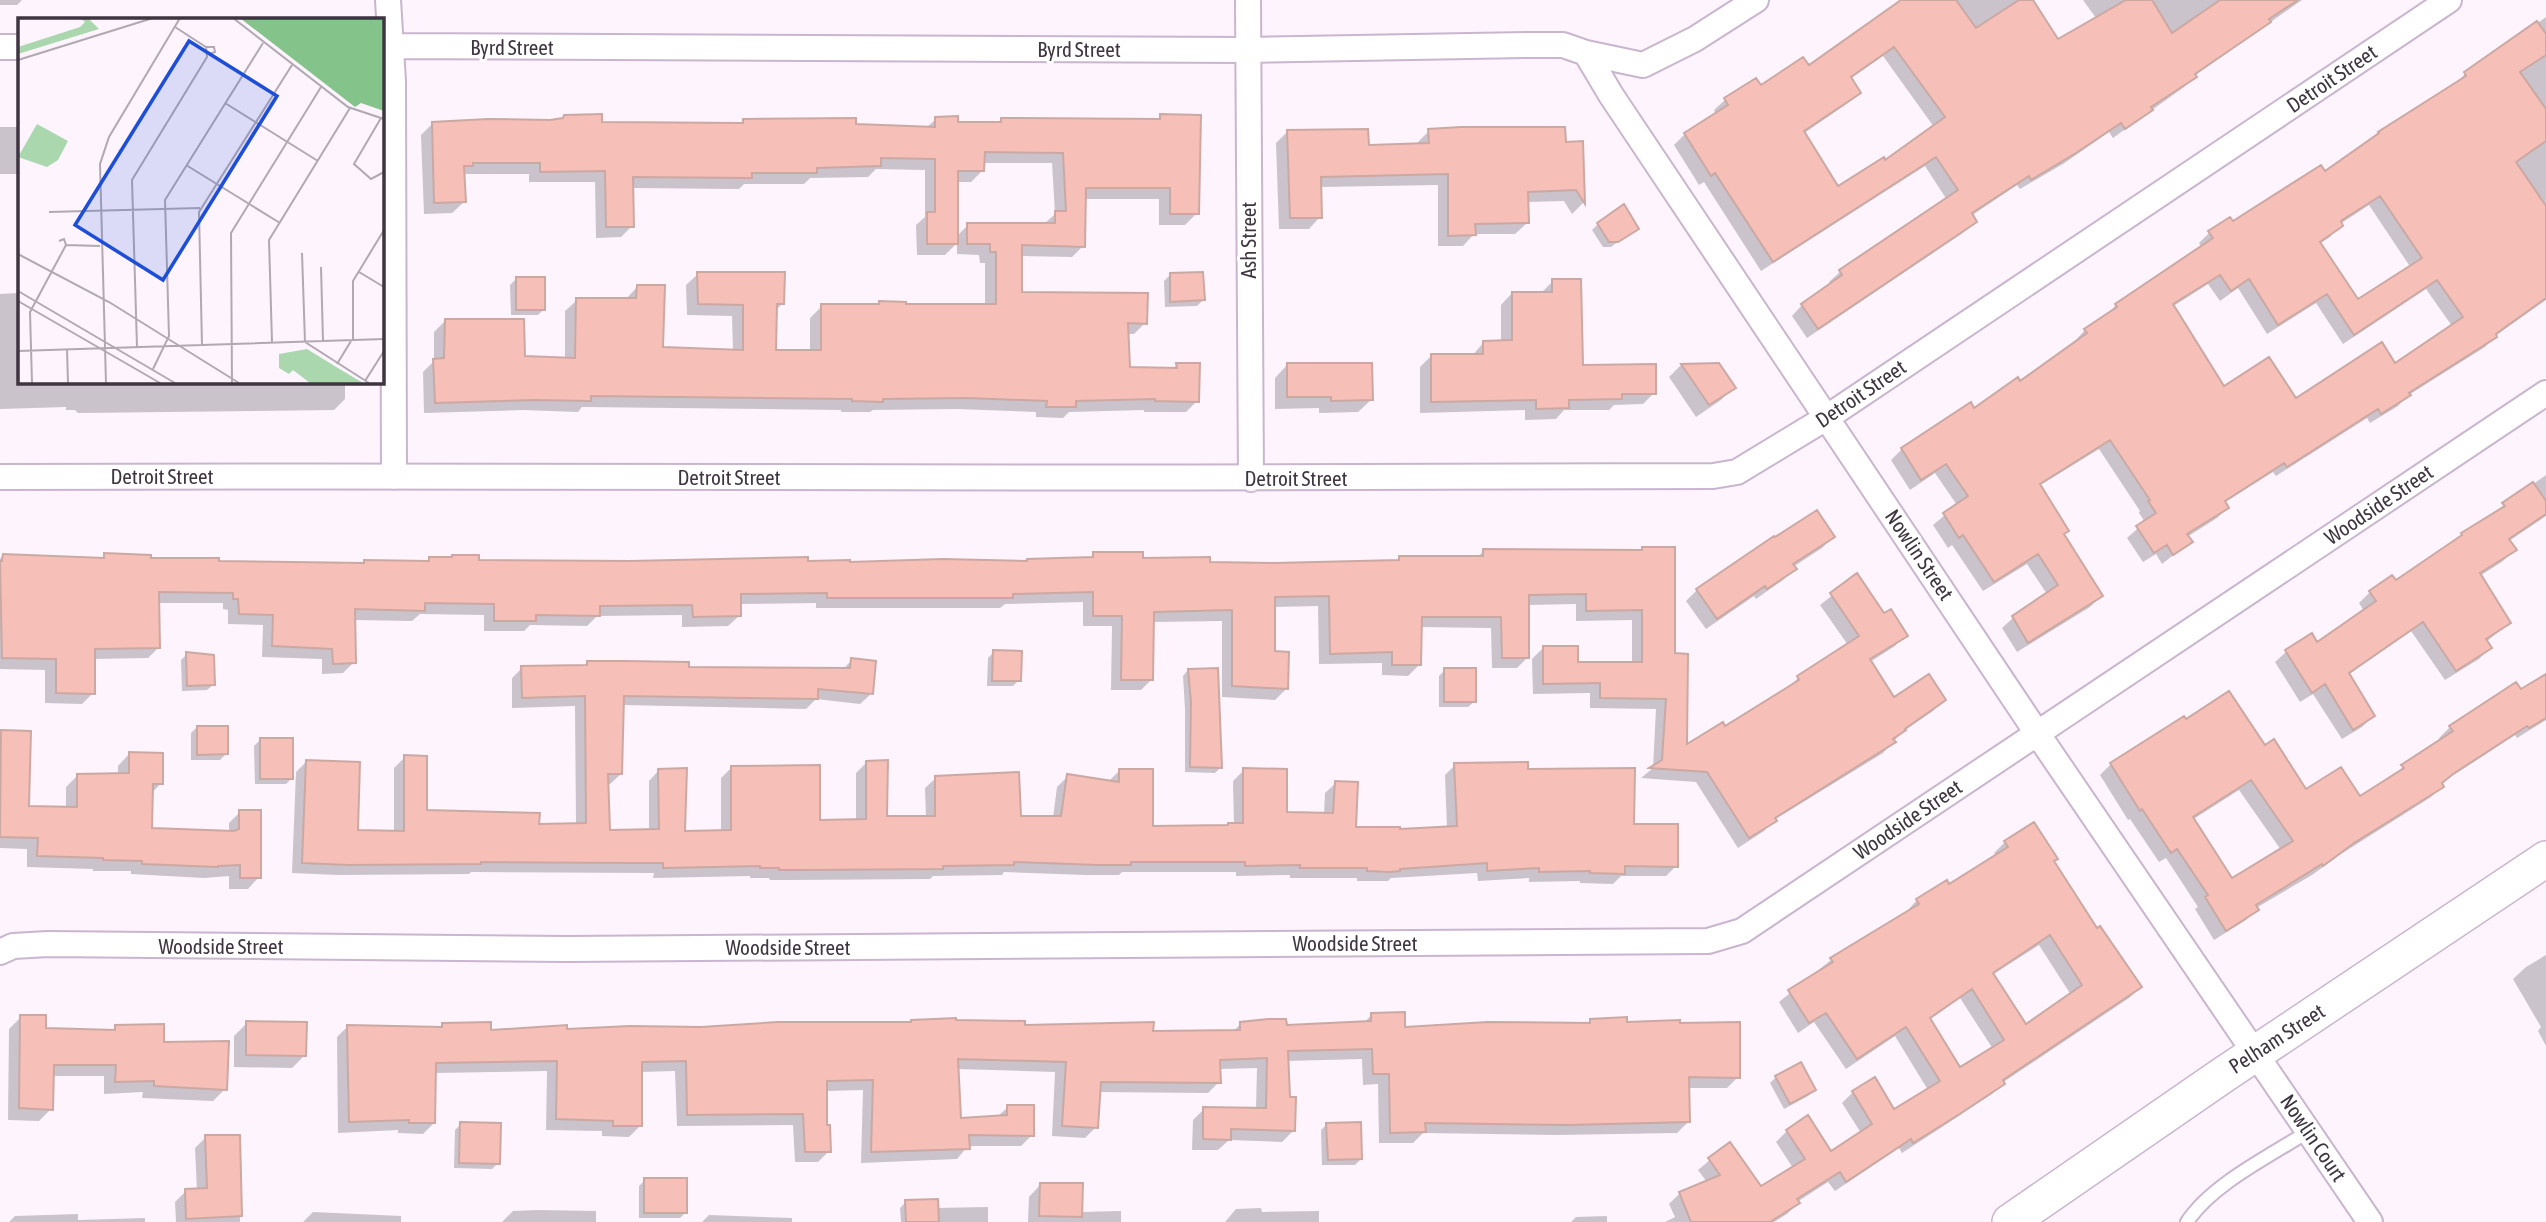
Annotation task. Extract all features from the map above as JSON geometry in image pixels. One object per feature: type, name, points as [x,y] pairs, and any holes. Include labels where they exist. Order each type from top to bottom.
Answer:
[{"type":"street","points":[[388,0],[386,46],[393,95],[394,477]]},
{"type":"street","name":"Ash Street","points":[[1248,0],[1251,479]]},
{"type":"street","name":"Byrd Street","points":[[386,46],[1247,50],[1527,45],[1563,46],[1643,65],[1695,39],[1756,0]]},
{"type":"street","name":"Detroit Street","points":[[0,477],[1251,479],[1713,476],[1737,472],[1826,418],[2449,0]]},
{"type":"street","points":[[0,47],[18,47]]},
{"type":"street","name":"Nowlin Street","points":[[1586,53],[2037,733],[2257,1053]]},
{"type":"street","name":"Woodside Street","points":[[4,943],[581,949],[1708,942],[1742,931],[2546,393]]},
{"type":"street","name":"Pelham Street","points":[[2010,1222],[2546,859]]},
{"type":"street","name":"Nowlin Court","points":[[2257,1053],[2370,1222]]},
{"type":"lane","points":[[2187,1222],[2221,1187],[2309,1131]]},
{"type":"building","points":[[1901,0],[1956,0],[1976,28],[2019,0],[2033,0],[2058,39],[2126,0],[2152,0],[2172,33],[2220,0],[2298,0],[2269,19],[2271,22],[2195,74],[2197,77],[2151,107],[2153,110],[2125,129],[2121,123],[2076,153],[2031,180],[2029,176],[1972,213],[1977,222],[1818,329],[1801,304],[1842,275],[1839,270],[1958,190],[1936,157],[1773,262],[1715,173],[1711,176],[1684,133],[1728,105],[1724,98],[1756,78],[1761,85],[1803,57],[1809,65]],"holes":[[[1894,47],[1945,117],[1885,160],[1884,157],[1838,186],[1804,131],[1861,93],[1851,77]]]},
{"type":"building","points":[[2537,21],[2546,34],[2546,55],[2520,72],[2546,109],[2546,141],[2516,162],[2546,206],[2546,298],[2496,334],[2497,337],[2381,414],[2378,409],[2287,467],[2284,463],[2225,501],[2229,508],[2187,534],[2193,542],[2173,555],[2167,545],[2154,553],[2136,526],[2156,513],[2110,440],[2040,484],[2069,531],[2064,534],[2103,596],[2028,643],[2012,616],[2058,585],[2038,554],[1994,582],[1963,535],[1959,538],[1943,513],[1968,496],[1946,464],[1921,480],[1901,448],[1971,402],[1974,408],[2018,377],[2020,381],[2087,333],[2084,329],[2117,307],[2115,304],[2213,238],[2208,231],[2230,217],[2233,221],[2321,165],[2325,171],[2378,132],[2466,76],[2464,72]],"holes":[[[2380,196],[2422,258],[2358,299],[2320,242],[2343,226],[2341,221]],[[2220,275],[2231,291],[2249,279],[2278,325],[2327,294],[2354,335],[2437,280],[2463,317],[2395,363],[2382,342],[2296,398],[2269,357],[2224,386],[2173,304]]]},
{"type":"building","points":[[602,114],[602,122],[743,123],[743,119],[856,118],[856,124],[935,127],[935,117],[958,116],[958,122],[1001,122],[1001,118],[1160,119],[1160,114],[1201,115],[1199,214],[1170,214],[1170,188],[1086,188],[1085,247],[1022,245],[1022,292],[1148,293],[1147,324],[1128,323],[1130,367],[1177,368],[1176,363],[1200,363],[1199,402],[1155,399],[1076,401],[1076,407],[1046,407],[1047,401],[968,398],[883,399],[883,402],[852,399],[591,396],[591,401],[435,403],[433,359],[444,358],[445,319],[524,319],[525,356],[575,358],[576,298],[636,298],[637,285],[665,285],[663,347],[743,350],[743,305],[698,304],[697,272],[785,272],[784,304],[777,304],[776,350],[821,350],[821,304],[879,304],[879,301],[906,304],[996,304],[996,252],[990,252],[990,244],[967,244],[967,223],[1055,223],[1055,211],[1066,211],[1063,153],[985,152],[984,171],[958,171],[958,244],[927,244],[927,212],[935,212],[935,159],[881,158],[881,166],[817,168],[817,173],[752,173],[752,178],[633,177],[634,227],[606,227],[605,171],[540,172],[540,163],[473,163],[473,166],[464,166],[466,202],[434,203],[432,122],[550,120],[563,118],[564,115]]},
{"type":"building","points":[[1565,127],[1566,142],[1583,141],[1585,204],[1576,190],[1528,192],[1529,223],[1475,224],[1476,235],[1448,236],[1448,174],[1321,177],[1322,218],[1290,218],[1287,130],[1368,129],[1369,145],[1429,143],[1428,129]]},
{"type":"building","points":[[1624,204],[1639,229],[1618,242],[1609,242],[1597,223]]},
{"type":"building","points":[[1203,272],[1205,300],[1170,302],[1170,273]]},
{"type":"building","points":[[516,277],[545,277],[545,310],[516,310]]},
{"type":"building","points":[[1552,279],[1581,279],[1583,365],[1656,364],[1656,394],[1622,394],[1622,399],[1569,400],[1569,408],[1536,409],[1536,400],[1431,402],[1431,354],[1483,354],[1483,341],[1512,340],[1512,292],[1552,292]]},
{"type":"building","points":[[1287,363],[1372,363],[1373,400],[1331,401],[1331,397],[1287,397]]},
{"type":"building","points":[[1719,363],[1736,388],[1709,405],[1681,364]]},
{"type":"building","points":[[2533,482],[2546,501],[2546,514],[2509,539],[2517,550],[2480,573],[2511,623],[2486,639],[2492,648],[2456,671],[2423,622],[2349,673],[2375,716],[2353,730],[2325,684],[2312,693],[2285,650],[2312,633],[2317,642],[2376,601],[2369,591],[2392,575],[2396,580],[2462,535],[2461,533],[2505,506],[2502,503]]},
{"type":"building","points":[[1817,510],[1835,537],[1793,564],[1797,569],[1767,589],[1765,586],[1717,619],[1696,589]]},
{"type":"building","points":[[1642,547],[1675,547],[1675,653],[1688,654],[1687,744],[1723,722],[1725,726],[1799,680],[1797,676],[1859,636],[1830,593],[1857,573],[1884,613],[1891,609],[1908,636],[1870,659],[1894,697],[1929,674],[1946,700],[1893,739],[1896,742],[1775,818],[1777,821],[1749,838],[1707,772],[1649,768],[1662,760],[1666,699],[1600,698],[1600,683],[1543,684],[1543,646],[1578,646],[1578,662],[1642,662],[1642,610],[1586,611],[1586,594],[1529,595],[1529,658],[1502,658],[1501,617],[1422,617],[1421,665],[1392,665],[1392,652],[1330,654],[1329,596],[1275,597],[1275,651],[1289,652],[1288,689],[1232,686],[1232,610],[1154,612],[1153,680],[1121,680],[1122,616],[1093,616],[1093,592],[1013,594],[1013,598],[827,598],[827,593],[741,594],[741,616],[693,617],[692,605],[600,606],[600,616],[536,615],[536,621],[494,621],[494,604],[425,603],[425,611],[355,609],[356,663],[333,664],[332,649],[272,646],[273,615],[239,614],[238,599],[233,599],[233,593],[159,592],[160,648],[95,649],[95,694],[56,693],[56,659],[2,658],[0,561],[3,554],[104,558],[104,553],[151,555],[151,558],[219,558],[219,561],[364,563],[364,560],[429,561],[429,557],[452,555],[479,555],[479,560],[630,561],[808,557],[808,561],[850,562],[943,559],[1027,561],[1093,557],[1093,552],[1143,552],[1143,558],[1210,557],[1210,562],[1275,563],[1399,560],[1399,556],[1483,556],[1483,549],[1642,550]]},
{"type":"building","points":[[993,650],[1022,651],[1021,681],[992,681]]},
{"type":"building","points":[[186,652],[214,655],[215,685],[187,686]]},
{"type":"building","points":[[851,658],[876,661],[873,694],[818,689],[818,699],[624,696],[622,774],[608,774],[610,830],[659,829],[658,769],[687,768],[685,831],[731,830],[731,766],[820,765],[820,820],[866,819],[866,761],[888,760],[887,816],[935,816],[935,776],[1019,772],[1021,816],[1061,816],[1067,774],[1119,782],[1119,769],[1153,769],[1153,826],[1243,823],[1243,768],[1287,769],[1287,812],[1333,813],[1335,781],[1358,782],[1356,827],[1400,829],[1457,826],[1454,763],[1528,762],[1528,769],[1635,768],[1634,824],[1678,824],[1678,867],[1625,866],[1625,874],[1590,871],[1539,872],[1539,868],[1487,871],[1487,863],[1390,872],[1367,871],[1367,868],[1300,868],[1300,865],[1245,866],[1245,862],[1131,862],[1131,865],[1098,865],[1014,862],[1014,865],[943,866],[943,869],[804,870],[779,870],[760,866],[663,868],[663,863],[302,863],[306,760],[360,762],[358,830],[404,831],[404,755],[427,756],[427,810],[540,813],[539,824],[586,823],[585,696],[522,698],[521,666],[587,665],[587,661],[623,661],[689,662],[689,667],[850,668]]},
{"type":"building","points":[[1218,668],[1222,768],[1190,767],[1191,702],[1188,669]]},
{"type":"building","points":[[1444,668],[1476,668],[1476,702],[1444,702]]},
{"type":"building","points":[[2546,674],[2546,718],[2529,728],[2527,726],[2453,774],[2442,783],[2444,787],[2354,843],[2323,866],[2322,864],[2256,905],[2259,910],[2226,931],[2205,897],[2208,895],[2177,849],[2171,853],[2110,763],[2229,691],[2265,745],[2274,739],[2306,789],[2341,767],[2360,796],[2404,768],[2401,765],[2453,731],[2449,726],[2516,682],[2521,689]],"holes":[[[2251,780],[2293,841],[2232,878],[2193,817]]]},
{"type":"building","points":[[197,726],[228,726],[228,754],[197,755]]},
{"type":"building","points":[[1,730],[31,731],[29,806],[77,807],[77,774],[129,773],[129,752],[163,753],[163,784],[153,784],[152,828],[234,831],[239,829],[239,810],[261,810],[261,878],[240,878],[240,865],[218,867],[142,864],[142,861],[103,858],[37,856],[38,838],[0,837]]},
{"type":"building","points":[[260,738],[293,738],[293,779],[260,779]]},
{"type":"building","points":[[2034,822],[2058,859],[2054,861],[2097,928],[2100,926],[2142,987],[2003,1080],[2005,1084],[1955,1117],[1913,1143],[1911,1139],[1846,1182],[1840,1172],[1797,1199],[1800,1203],[1770,1222],[1691,1222],[1679,1192],[1720,1175],[1708,1158],[1730,1142],[1761,1186],[1805,1159],[1786,1130],[1808,1115],[1831,1151],[1872,1124],[1852,1091],[1875,1077],[1894,1109],[1940,1081],[1906,1027],[1857,1059],[1826,1013],[1809,1023],[1788,990],[1833,962],[1830,958],[1919,904],[1916,899],[1947,880],[1949,884],[2008,847],[2004,841]],"holes":[[[2050,935],[2082,985],[2026,1024],[1993,973]],[[1972,989],[2004,1040],[1960,1067],[1930,1018]]]},
{"type":"building","points":[[1405,1012],[1405,1027],[1488,1022],[1590,1023],[1590,1019],[1627,1017],[1627,1022],[1740,1022],[1740,1078],[1689,1077],[1690,1122],[1567,1125],[1425,1123],[1426,1132],[1390,1133],[1389,1074],[1373,1074],[1372,1049],[1288,1051],[1290,1097],[1296,1097],[1295,1131],[1231,1129],[1231,1140],[1203,1139],[1203,1107],[1266,1108],[1267,1058],[1220,1060],[1221,1083],[1101,1082],[1098,1128],[1062,1126],[1066,1062],[958,1059],[961,1118],[1007,1115],[1007,1105],[1034,1105],[1034,1136],[969,1135],[970,1149],[871,1152],[873,1080],[827,1081],[827,1125],[830,1125],[831,1152],[805,1152],[803,1114],[687,1115],[686,1061],[642,1062],[642,1126],[613,1126],[613,1121],[556,1119],[557,1061],[436,1063],[435,1123],[409,1123],[409,1120],[349,1122],[347,1025],[442,1027],[442,1023],[491,1022],[491,1030],[567,1025],[567,1029],[701,1027],[778,1022],[911,1022],[956,1018],[1025,1021],[1025,1025],[1154,1022],[1153,1031],[1240,1030],[1240,1022],[1286,1019],[1287,1025],[1371,1021],[1371,1013]]},
{"type":"building","points":[[20,1015],[46,1015],[46,1028],[115,1030],[115,1025],[164,1024],[164,1042],[229,1041],[227,1090],[154,1086],[154,1081],[115,1082],[116,1065],[54,1065],[53,1110],[19,1108]]},
{"type":"building","points":[[246,1021],[307,1022],[306,1056],[246,1055]]},
{"type":"building","points":[[1801,1062],[1816,1090],[1790,1104],[1775,1076]]},
{"type":"building","points":[[460,1122],[501,1123],[500,1164],[459,1163]]},
{"type":"building","points":[[1361,1122],[1362,1159],[1328,1160],[1326,1123]]},
{"type":"building","points":[[205,1135],[240,1135],[242,1216],[186,1219],[185,1189],[207,1188]]},
{"type":"building","points":[[644,1178],[687,1178],[687,1213],[644,1213]]},
{"type":"building","points":[[1040,1183],[1083,1183],[1082,1217],[1039,1216]]},
{"type":"building","points":[[938,1199],[939,1222],[906,1222],[905,1200]]}]
